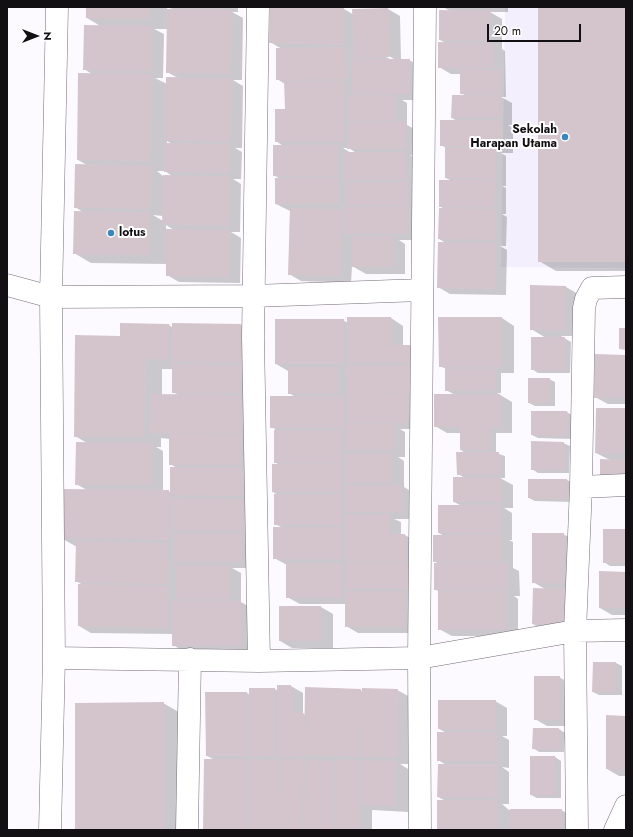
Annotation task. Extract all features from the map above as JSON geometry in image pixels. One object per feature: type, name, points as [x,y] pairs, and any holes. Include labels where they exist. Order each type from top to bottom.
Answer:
[{"type":"street","points":[[50,830],[54,658],[51,296],[57,7]]},
{"type":"street","points":[[258,7],[253,296],[259,661]]},
{"type":"street","points":[[420,830],[419,658],[425,7]]},
{"type":"street","points":[[7,285],[51,296],[253,296],[422,290]]},
{"type":"street","points":[[577,830],[575,631],[581,487],[586,299],[592,288],[626,287]]},
{"type":"street","points":[[581,487],[626,485]]},
{"type":"street","points":[[54,658],[259,661],[419,658],[575,631],[626,630]]},
{"type":"street","points":[[187,830],[190,659]]},
{"type":"street","points":[[615,830],[626,806]]},
{"type":"shaded area","name":"Sekolah Harapan Utama","points":[[505,7],[626,7],[626,268],[501,267]]},
{"type":"building","points":[[86,7],[150,7],[150,19],[86,18]]},
{"type":"building","points":[[270,7],[344,8],[343,45],[269,43]]},
{"type":"building","name":"Sekolah Harapan Utama","points":[[538,7],[626,7],[626,262],[538,262]]},
{"type":"building","points":[[388,8],[389,57],[354,58],[352,9]]},
{"type":"building","points":[[167,9],[231,10],[230,74],[166,73]]},
{"type":"building","points":[[439,10],[490,11],[490,41],[439,40]]},
{"type":"building","points":[[84,25],[152,26],[151,71],[83,70]]},
{"type":"building","points":[[438,42],[493,43],[493,68],[438,68]]},
{"type":"building","points":[[344,47],[345,79],[276,80],[276,48]]},
{"type":"building","points":[[352,59],[410,59],[410,94],[352,94]]},
{"type":"building","points":[[460,69],[500,70],[500,94],[460,94]]},
{"type":"building","points":[[78,73],[151,74],[150,161],[77,160]]},
{"type":"building","points":[[166,77],[231,78],[230,142],[165,140]]},
{"type":"building","points":[[284,81],[343,81],[343,142],[275,142],[275,109],[285,109]]},
{"type":"building","points":[[348,95],[395,95],[395,121],[348,121]]},
{"type":"building","points":[[452,95],[500,95],[500,118],[451,118]]},
{"type":"building","points":[[440,120],[501,120],[501,146],[440,146]]},
{"type":"building","points":[[405,122],[405,149],[347,149],[347,123]]},
{"type":"building","points":[[164,143],[230,144],[229,173],[164,172]]},
{"type":"building","points":[[273,145],[338,145],[338,176],[273,176]]},
{"type":"building","points":[[445,147],[495,148],[495,179],[445,178]]},
{"type":"building","points":[[343,152],[406,152],[406,180],[343,180]]},
{"type":"building","points":[[75,164],[151,166],[150,209],[74,208]]},
{"type":"building","points":[[163,175],[229,176],[228,226],[162,224]]},
{"type":"building","points":[[338,177],[339,203],[275,204],[275,178]]},
{"type":"building","points":[[439,180],[495,180],[494,207],[439,207]]},
{"type":"building","points":[[345,182],[407,182],[407,205],[345,205]]},
{"type":"building","points":[[407,206],[407,234],[343,234],[343,207]]},
{"type":"building","points":[[290,208],[342,210],[339,276],[288,275]]},
{"type":"building","points":[[439,208],[495,209],[495,240],[438,239]]},
{"type":"building","name":"lotus","points":[[74,211],[149,212],[149,255],[73,254]]},
{"type":"building","points":[[166,229],[229,230],[228,277],[166,276]]},
{"type":"building","points":[[352,236],[393,236],[393,267],[352,267]]},
{"type":"building","points":[[438,242],[495,242],[495,289],[437,288]]},
{"type":"building","points":[[530,285],[566,286],[566,330],[530,330]]},
{"type":"building","points":[[347,317],[391,317],[391,345],[410,345],[410,363],[347,363]]},
{"type":"building","points":[[438,317],[502,317],[502,367],[439,367]]},
{"type":"building","points":[[275,319],[344,319],[344,364],[275,364]]},
{"type":"building","points":[[120,323],[169,324],[168,359],[145,359],[144,437],[74,437],[75,335],[120,336]]},
{"type":"building","points":[[172,323],[241,324],[241,363],[172,362]]},
{"type":"building","points":[[619,328],[626,328],[626,350],[619,349]]},
{"type":"building","points":[[531,337],[565,337],[564,370],[531,370]]},
{"type":"building","points":[[595,354],[626,355],[626,398],[594,398]]},
{"type":"building","points":[[172,364],[241,365],[240,393],[172,393]]},
{"type":"building","points":[[346,365],[410,365],[410,393],[351,393],[408,394],[408,423],[347,423]]},
{"type":"building","points":[[288,367],[338,367],[338,394],[288,394]]},
{"type":"building","points":[[445,369],[495,369],[495,390],[445,391]]},
{"type":"building","points":[[528,378],[550,378],[549,403],[528,403]]},
{"type":"building","points":[[151,394],[241,395],[241,434],[150,433]]},
{"type":"building","points":[[434,394],[500,394],[500,427],[490,427],[490,450],[460,450],[460,427],[434,427]]},
{"type":"building","points":[[270,396],[343,396],[343,428],[270,428]]},
{"type":"building","points":[[596,408],[625,408],[624,454],[595,453]]},
{"type":"building","points":[[531,411],[567,411],[566,436],[531,435]]},
{"type":"building","points":[[346,424],[393,424],[393,450],[346,450]]},
{"type":"building","points":[[274,430],[342,430],[342,463],[274,463]]},
{"type":"building","points":[[169,434],[241,435],[240,465],[169,465]]},
{"type":"building","points":[[531,441],[564,442],[563,470],[531,470]]},
{"type":"building","points":[[76,442],[151,443],[151,485],[75,485]]},
{"type":"building","points":[[456,452],[499,452],[499,475],[457,475]]},
{"type":"building","points":[[345,453],[392,453],[392,483],[345,483]]},
{"type":"building","points":[[600,459],[626,460],[626,478],[600,478]]},
{"type":"building","points":[[272,464],[342,464],[342,492],[272,492]]},
{"type":"building","points":[[170,467],[241,467],[241,496],[170,495]]},
{"type":"building","points":[[453,477],[501,477],[501,502],[453,502]]},
{"type":"building","points":[[528,479],[567,479],[567,499],[528,498]]},
{"type":"building","points":[[345,485],[402,485],[401,512],[345,512]]},
{"type":"building","points":[[60,489],[169,490],[169,540],[60,538]]},
{"type":"building","points":[[274,494],[341,494],[341,525],[274,525]]},
{"type":"building","points":[[172,498],[243,499],[243,531],[172,531]]},
{"type":"building","points":[[438,505],[500,505],[500,533],[438,533]]},
{"type":"building","points":[[345,514],[389,514],[389,534],[405,534],[405,562],[345,561]]},
{"type":"building","points":[[273,527],[341,527],[341,559],[273,559]]},
{"type":"building","points":[[603,529],[626,529],[626,563],[603,563]]},
{"type":"building","points":[[173,533],[242,533],[242,562],[173,562]]},
{"type":"building","points":[[532,533],[564,533],[563,584],[532,583]]},
{"type":"building","points":[[501,534],[501,562],[433,562],[433,535]]},
{"type":"building","points":[[76,541],[168,543],[167,584],[75,582]]},
{"type":"building","points":[[346,562],[407,563],[407,589],[346,589]]},
{"type":"building","points":[[286,563],[341,563],[341,598],[286,598]]},
{"type":"building","points":[[434,563],[508,563],[508,590],[434,590]]},
{"type":"building","points":[[175,565],[229,565],[229,599],[175,599]]},
{"type":"building","points":[[599,571],[626,572],[626,608],[599,608]]},
{"type":"building","points":[[78,584],[168,586],[167,628],[78,626]]},
{"type":"building","points":[[533,588],[565,589],[564,624],[532,624]]},
{"type":"building","points":[[345,591],[404,591],[404,627],[345,627]]},
{"type":"building","points":[[438,591],[506,591],[506,629],[438,630]]},
{"type":"building","points":[[172,601],[241,601],[241,646],[172,646]]},
{"type":"building","points":[[279,606],[321,606],[321,641],[279,641]]},
{"type":"building","points":[[593,662],[616,662],[616,692],[592,692]]},
{"type":"building","points":[[534,676],[560,676],[559,720],[534,720]]},
{"type":"building","points":[[277,685],[291,685],[291,712],[303,712],[303,757],[277,757]]},
{"type":"building","points":[[305,687],[361,689],[360,757],[304,755]]},
{"type":"building","points":[[249,688],[275,688],[275,756],[249,757]]},
{"type":"building","points":[[362,688],[398,689],[397,757],[361,757]]},
{"type":"building","points":[[205,692],[247,692],[248,756],[206,756]]},
{"type":"building","points":[[438,700],[496,700],[496,730],[438,729]]},
{"type":"building","points":[[164,702],[164,830],[75,830],[75,703]]},
{"type":"building","points":[[606,715],[626,716],[626,770],[606,769]]},
{"type":"building","points":[[533,728],[559,728],[559,750],[532,749]]},
{"type":"building","points":[[437,732],[497,732],[497,761],[437,761]]},
{"type":"building","points":[[530,756],[555,756],[555,795],[530,795]]},
{"type":"building","points":[[204,759],[247,759],[247,830],[203,830]]},
{"type":"building","points":[[249,759],[277,760],[277,830],[249,830]]},
{"type":"building","points":[[279,759],[303,759],[302,830],[278,830]]},
{"type":"building","points":[[335,759],[360,760],[360,830],[335,830]]},
{"type":"building","points":[[305,760],[334,761],[334,830],[304,830]]},
{"type":"building","points":[[361,760],[396,761],[396,806],[361,805]]},
{"type":"building","points":[[438,764],[497,764],[497,798],[437,797]]},
{"type":"building","points":[[437,800],[497,800],[497,830],[437,830]]},
{"type":"building","points":[[510,809],[562,809],[562,830],[510,830]]},
{"type":"place","name":"Sekolah Harapan Utama","points":[[565,137]]},
{"type":"place","name":"lotus","points":[[111,233]]}]
